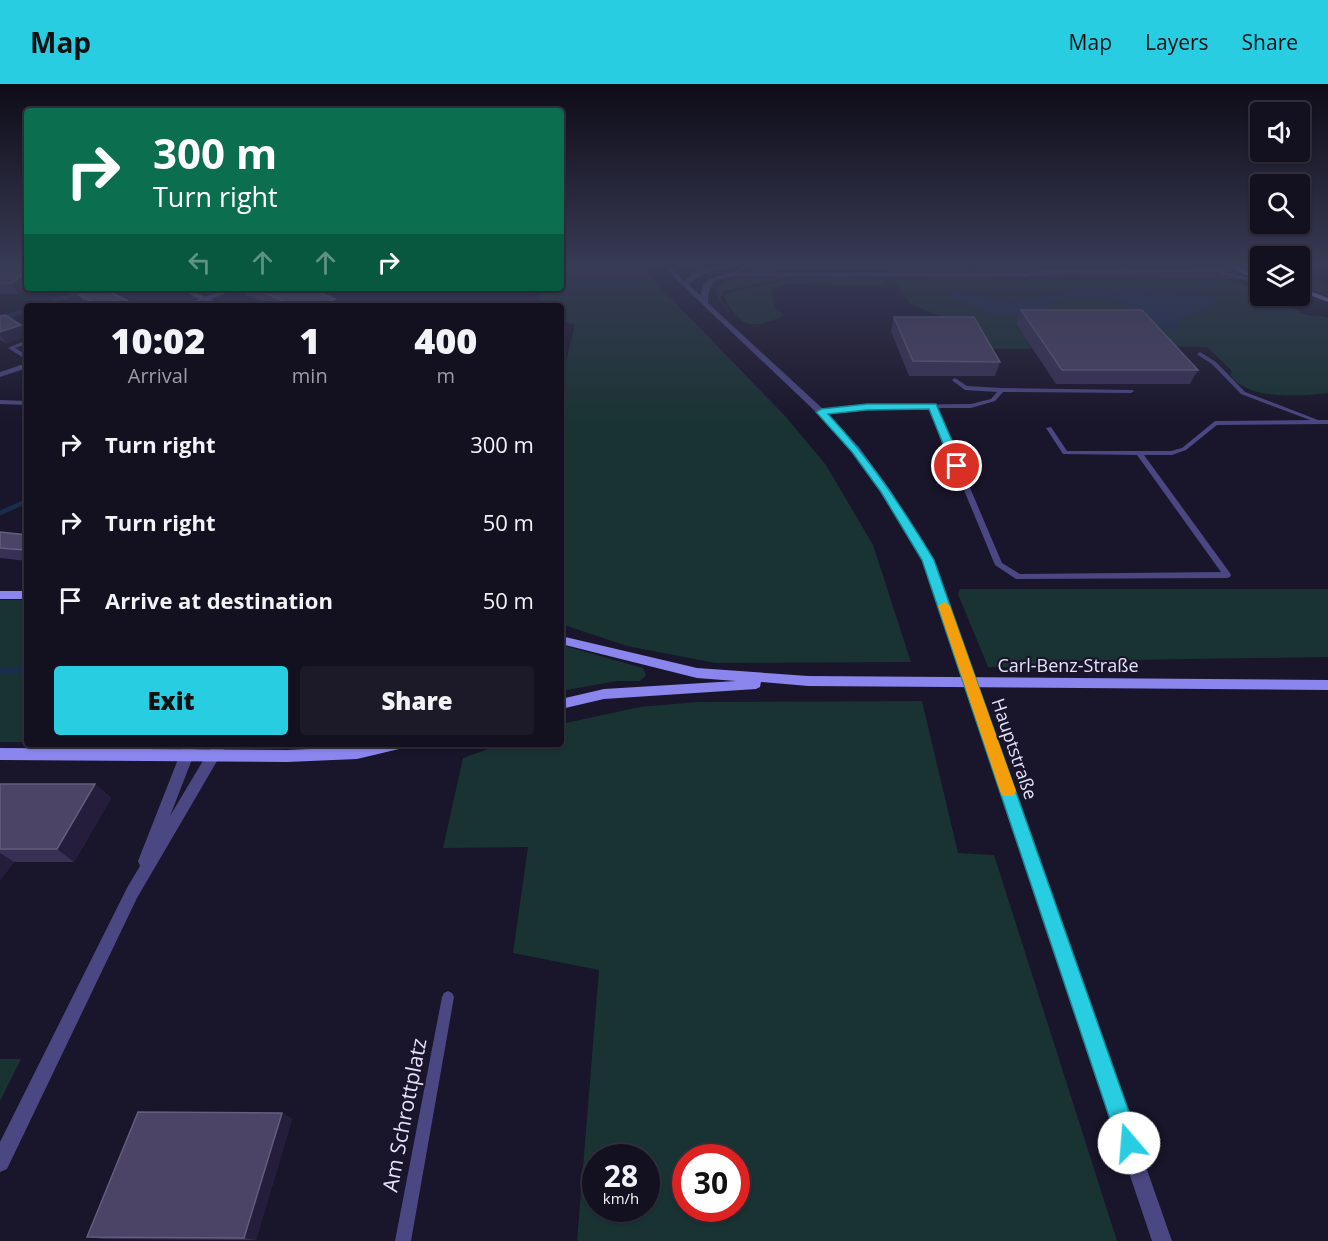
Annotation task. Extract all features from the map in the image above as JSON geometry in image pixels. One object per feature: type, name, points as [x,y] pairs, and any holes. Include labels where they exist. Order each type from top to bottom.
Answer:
[{"type":"street","name":"Hauptstraße","points":[[722,318],[821,412],[856,449],[886,491],[928,560],[1162,1241]]},
{"type":"street","points":[[0,375],[24,366]]},
{"type":"street","points":[[0,595],[24,595]]},
{"type":"street","name":"Carl-Benz-Straße","points":[[564,641],[697,673],[808,681],[1328,685]]},
{"type":"street","name":"Carl-Benz-Straße","points":[[564,703],[604,694],[808,681]]},
{"type":"street","points":[[0,754],[188,750],[357,753],[385,747]]},
{"type":"street","points":[[132,893],[188,750]]},
{"type":"street","points":[[0,1162],[132,893],[217,750]]},
{"type":"lane","points":[[24,343],[11,348],[24,356]]},
{"type":"lane","points":[[1200,354],[1214,363],[1243,393],[1324,422]]},
{"type":"lane","points":[[955,380],[965,388],[1131,391]]},
{"type":"lane","points":[[821,412],[867,407],[971,406],[993,400],[1001,390]]},
{"type":"lane","points":[[0,402],[24,403]]},
{"type":"lane","points":[[932,406],[999,566],[1019,577],[1227,575],[1139,453]]},
{"type":"lane","points":[[1049,428],[1065,453],[1172,453],[1184,449],[1215,423],[1324,422]]},
{"type":"lane","name":"Am Schrottplatz","points":[[403,1241],[448,997]]},
{"type":"green space","points":[[564,318],[690,318],[786,417],[826,465],[873,545],[911,662],[715,663],[627,646],[564,625],[564,370],[575,324],[564,322]]},
{"type":"green space","points":[[778,318],[761,324],[750,324],[740,319]]},
{"type":"green space","points":[[941,318],[1137,318],[1141,323],[1178,331],[1177,320],[1182,318],[1328,318],[1328,393],[1275,395],[1249,389],[1230,375],[1232,371],[1207,347],[1161,346],[1137,323],[1015,323],[1032,349],[983,349],[939,322]]},
{"type":"green space","points":[[960,589],[1328,589],[1328,657],[1066,661],[1020,667],[988,667],[958,594]]},
{"type":"green space","points":[[0,600],[24,600],[24,742],[0,742]]},
{"type":"green space","points":[[564,646],[643,668],[646,675],[640,681],[617,681],[564,690]]},
{"type":"green space","points":[[922,701],[958,853],[994,855],[1117,1241],[577,1241],[582,1179],[582,1222],[660,1222],[660,1144],[585,1144],[599,970],[513,953],[528,847],[443,848],[463,758],[494,747],[564,747],[564,723],[640,707],[697,702]]},
{"type":"green space","points":[[0,1059],[21,1059],[0,1101]]},
{"type":"water","points":[[1137,318],[1183,318],[1178,320],[1179,332],[1141,323]]},
{"type":"building","points":[[0,318],[10,318],[21,325],[0,332]]},
{"type":"building","points":[[894,318],[975,318],[1000,362],[913,361]]},
{"type":"building","points":[[1026,318],[1149,318],[1198,370],[1062,370]]},
{"type":"building","points":[[0,532],[24,535],[24,550],[0,548]]},
{"type":"building","points":[[0,784],[95,784],[57,849],[0,849]]},
{"type":"building","points":[[138,1112],[282,1113],[244,1238],[87,1237]]},
{"type":"waterway","points":[[0,513],[24,502]]},
{"type":"waterway","points":[[0,670],[24,670]]},
{"type":"slow traffic","points":[[944,606],[1008,791]]},
{"type":"route","points":[[957,466],[932,406],[867,407],[821,412],[856,449],[886,491],[928,560],[1129,1143]]}]
